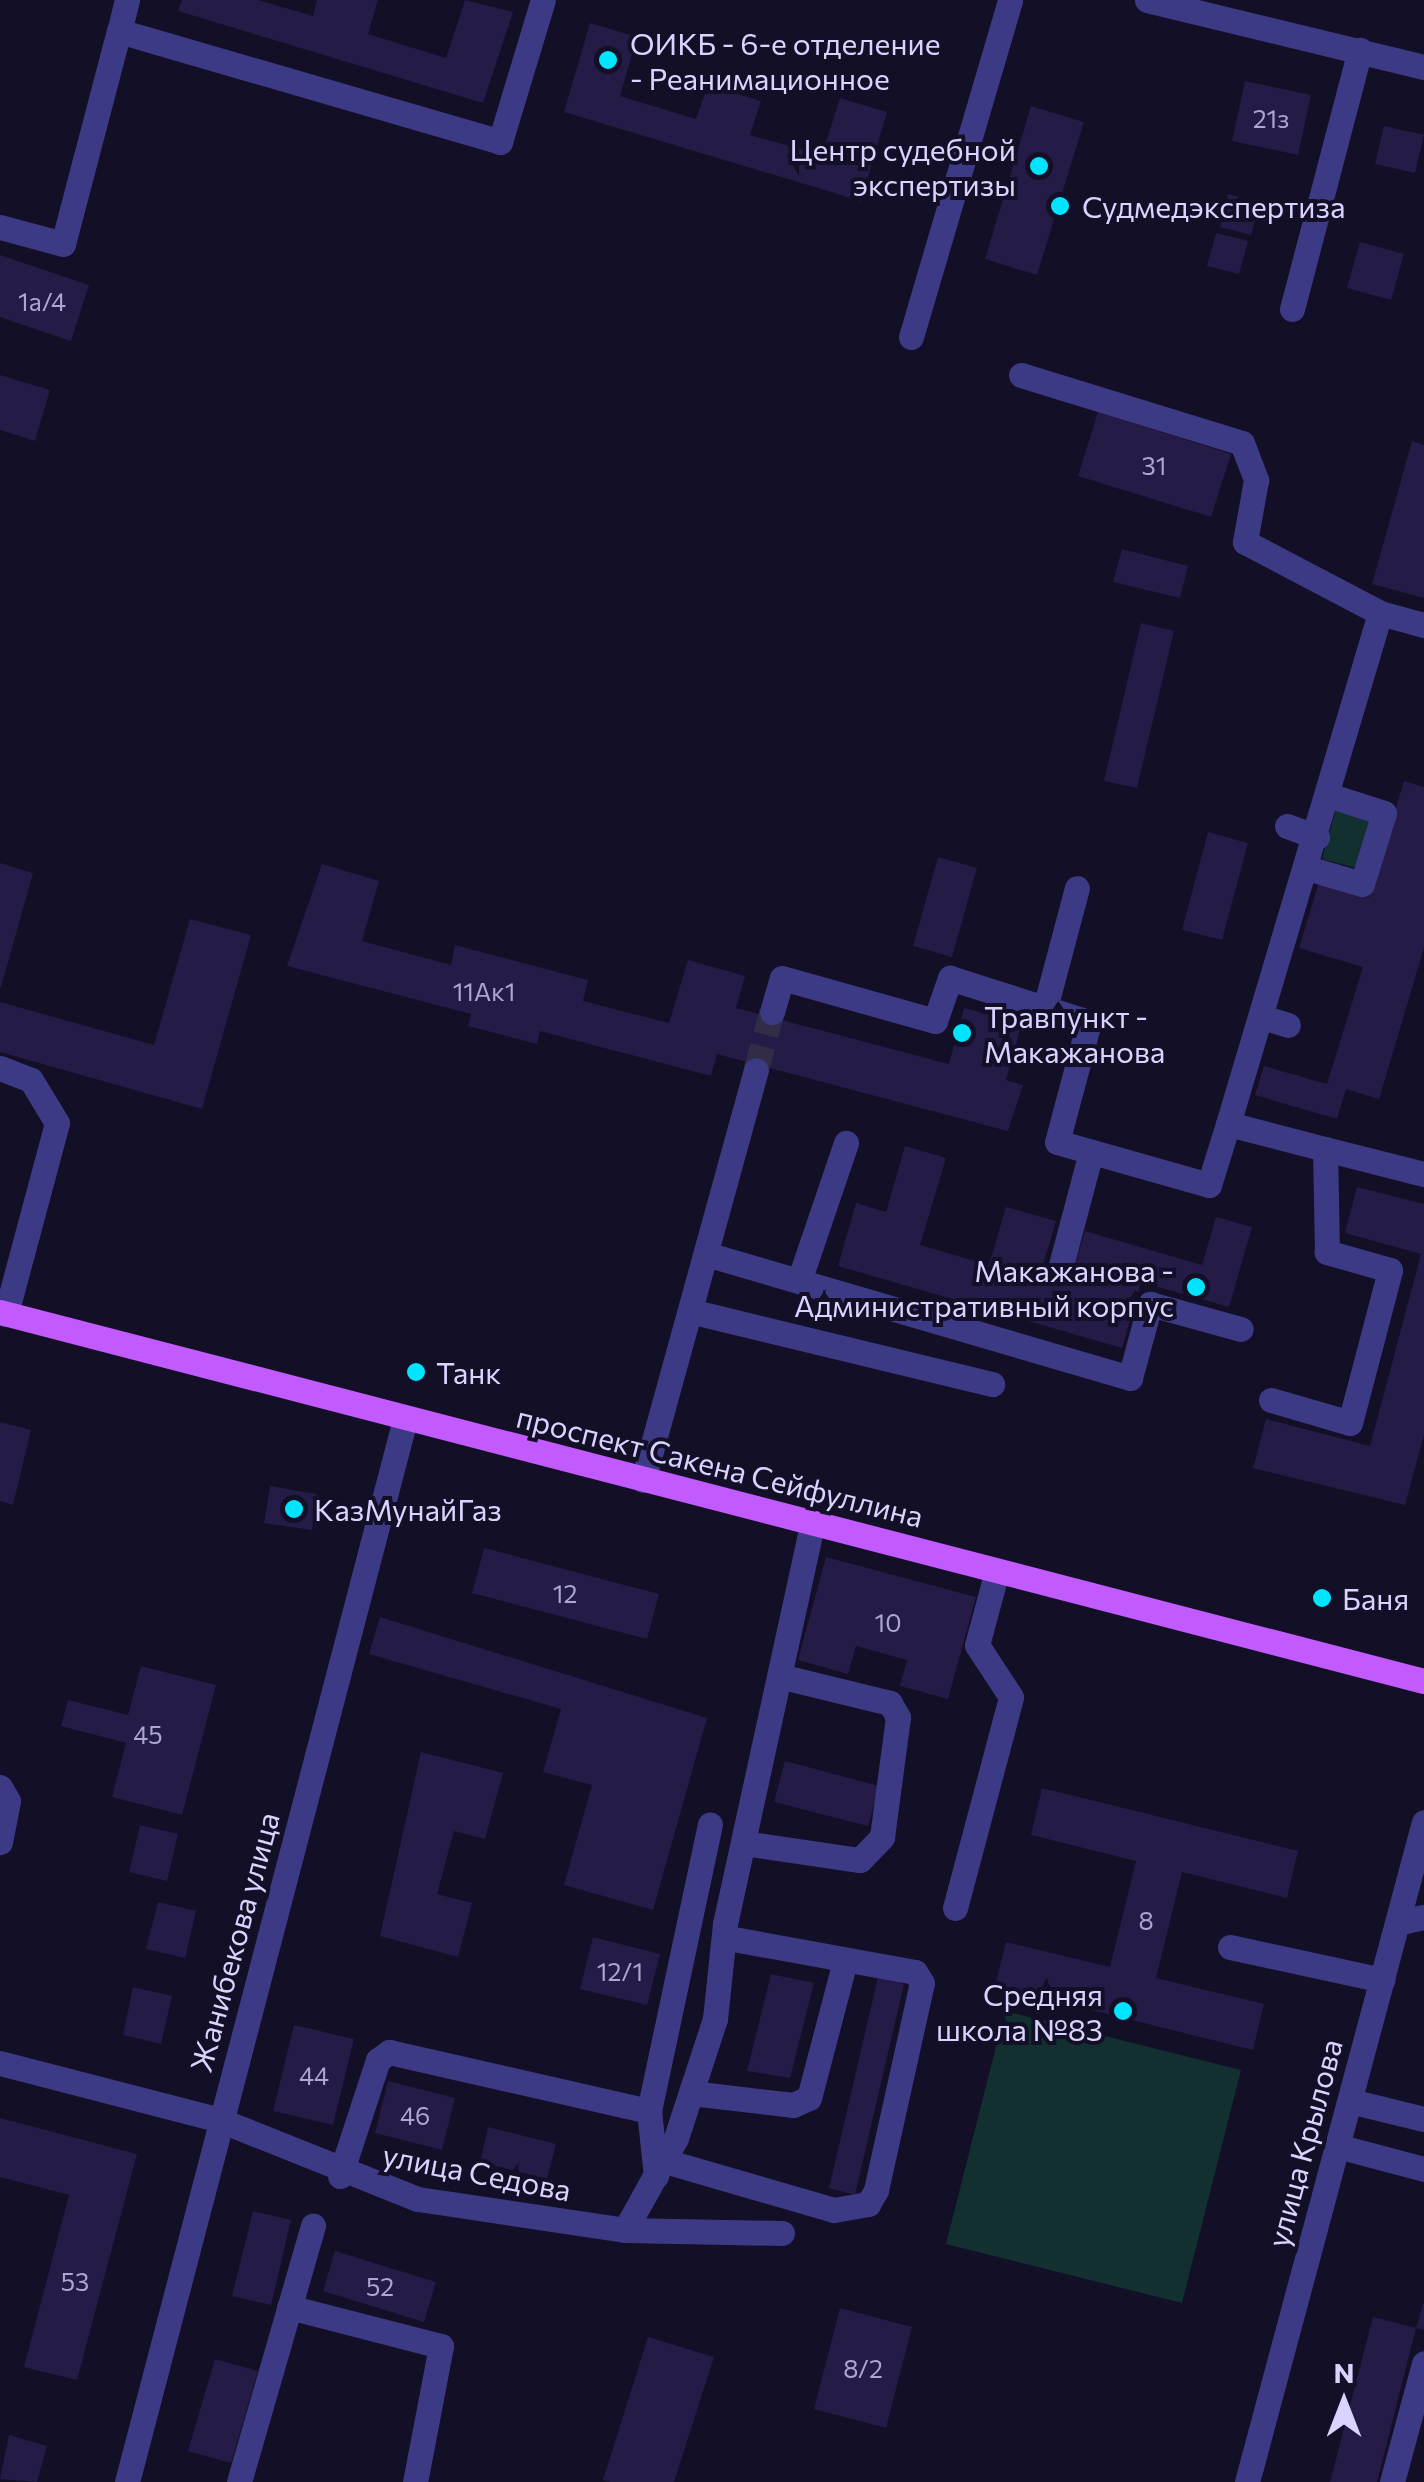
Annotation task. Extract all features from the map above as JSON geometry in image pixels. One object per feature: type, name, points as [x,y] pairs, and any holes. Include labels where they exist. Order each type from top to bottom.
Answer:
[{"type":"main road","name":"проспект Сакена Сейфуллина","points":[[3,1313],[1424,1681]]},
{"type":"street","points":[[0,228],[63,244],[127,0]]},
{"type":"street","points":[[119,32],[500,142],[543,0]]},
{"type":"street","points":[[911,337],[1010,0]]},
{"type":"street","points":[[1148,0],[1189,5],[1424,67]]},
{"type":"street","points":[[1292,308],[1360,50]]},
{"type":"street","points":[[1020,375],[1242,443],[1256,480],[1245,542],[1380,613],[1424,626]]},
{"type":"street","points":[[772,1012],[782,978],[935,1020],[950,978],[1089,1022],[1057,1142],[1210,1185],[1332,796],[1380,613]]},
{"type":"street","points":[[1307,868],[1362,884],[1384,813],[1332,796]]},
{"type":"street","points":[[1287,826],[1317,837]]},
{"type":"street","points":[[1045,1008],[1077,888]]},
{"type":"street","points":[[1262,1016],[1288,1025]]},
{"type":"street","points":[[0,1068],[31,1080],[57,1122],[3,1313]]},
{"type":"street","points":[[643,1480],[756,1070]]},
{"type":"street","points":[[1228,1124],[1424,1174]]},
{"type":"street","points":[[799,1281],[846,1143]]},
{"type":"street","points":[[1271,1400],[1350,1424],[1390,1270],[1327,1252],[1325,1149]]},
{"type":"street","points":[[1061,1265],[1091,1152]]},
{"type":"street","points":[[706,1254],[1130,1378],[1150,1304],[1241,1329]]},
{"type":"street","points":[[690,1311],[992,1384]]},
{"type":"street","name":"Жанибекова улица","points":[[127,2482],[405,1419]]},
{"type":"street","points":[[625,2230],[661,2171],[692,2093],[812,1524]]},
{"type":"street","points":[[955,1908],[1011,1697],[977,1645],[997,1571]]},
{"type":"street","points":[[743,1843],[860,1860],[882,1837],[898,1716],[890,1703],[779,1676]]},
{"type":"street","points":[[0,1787],[8,1801],[0,1842]]},
{"type":"street","name":"улица Крылова","points":[[1247,2482],[1424,1822]]},
{"type":"street","points":[[661,2171],[648,2112],[710,1824]]},
{"type":"street","points":[[1397,1923],[1424,1917]]},
{"type":"street","points":[[661,2171],[834,2210],[868,2204],[922,1983],[915,1972],[727,1938]]},
{"type":"street","points":[[1230,1947],[1382,1980]]},
{"type":"street","points":[[692,2093],[793,2105],[809,2098],[845,1961]]},
{"type":"street","points":[[340,2176],[378,2060],[390,2052],[648,2112]]},
{"type":"street","name":"улица Седова","points":[[0,2064],[220,2120],[340,2176],[510,2218],[625,2230],[782,2233]]},
{"type":"street","points":[[1350,2101],[1424,2119]]},
{"type":"street","points":[[1337,2146],[1424,2170]]},
{"type":"street","points":[[239,2482],[312,2225]]},
{"type":"street","points":[[289,2307],[441,2346],[414,2482]]},
{"type":"street","points":[[1392,2482],[1424,2364]]},
{"type":"green space","points":[[1336,809],[1374,819],[1360,869],[1322,859]]},
{"type":"green space","points":[[1005,2011],[1241,2070],[1182,2303],[946,2244]]},
{"type":"building","points":[[182,0],[258,0],[313,16],[317,0],[378,0],[368,34],[446,58],[465,0],[513,12],[483,103],[178,11]]},
{"type":"building","points":[[590,23],[637,37],[620,96],[696,119],[708,85],[761,101],[750,135],[822,155],[840,98],[887,112],[861,201],[564,112]]},
{"type":"building","points":[[1245,81],[1311,95],[1298,155],[1232,141]]},
{"type":"building","points":[[1031,106],[1084,122],[1037,275],[985,259]]},
{"type":"building","points":[[1384,126],[1424,135],[1415,173],[1375,164]]},
{"type":"building","points":[[1228,194],[1260,202],[1251,235],[1220,227]]},
{"type":"building","points":[[1216,233],[1248,241],[1239,274],[1207,266]]},
{"type":"building","points":[[1360,242],[1404,254],[1391,300],[1347,288]]},
{"type":"building","points":[[0,255],[89,285],[71,341],[0,317]]},
{"type":"building","points":[[0,375],[50,390],[35,441],[0,430]]},
{"type":"building","points":[[1098,412],[1231,454],[1211,517],[1078,476]]},
{"type":"building","points":[[1412,441],[1424,445],[1424,598],[1372,584]]},
{"type":"building","points":[[1122,549],[1188,566],[1180,598],[1113,582]]},
{"type":"building","points":[[1141,623],[1174,631],[1137,788],[1104,781]]},
{"type":"building","points":[[1404,781],[1424,787],[1424,948],[1379,1099],[1346,1089],[1337,1119],[1255,1095],[1264,1066],[1327,1084],[1363,967],[1299,948],[1319,882],[1369,897]]},
{"type":"building","points":[[1208,832],[1248,843],[1222,940],[1182,930]]},
{"type":"building","points":[[938,857],[977,868],[952,957],[913,946]]},
{"type":"building","points":[[0,863],[33,873],[1,987],[0,987]]},
{"type":"building","points":[[322,864],[379,881],[362,941],[451,965],[455,945],[588,980],[583,1001],[669,1023],[688,960],[745,976],[736,1008],[949,1064],[964,1008],[1022,1023],[1006,1080],[1023,1085],[1008,1131],[717,1054],[711,1076],[540,1031],[537,1044],[468,1026],[471,1014],[287,966]]},
{"type":"building","points":[[190,919],[251,935],[202,1109],[0,1052],[0,1002],[154,1045]]},
{"type":"building","points":[[905,1146],[946,1158],[920,1245],[989,1265],[1006,1207],[1056,1221],[1040,1275],[1069,1284],[1085,1231],[1202,1265],[1216,1217],[1252,1227],[1229,1307],[1141,1282],[1122,1348],[838,1266],[856,1203],[886,1212]]},
{"type":"building","points":[[1357,1187],[1424,1204],[1424,1435],[1405,1505],[1253,1468],[1266,1419],[1370,1446],[1421,1254],[1345,1233]]},
{"type":"building","points":[[0,1422],[31,1430],[13,1505],[0,1501]]},
{"type":"building","points":[[270,1486],[317,1494],[312,1530],[264,1523]]},
{"type":"building","points":[[484,1548],[659,1594],[647,1639],[472,1593]]},
{"type":"building","points":[[826,1557],[976,1597],[948,1699],[900,1686],[907,1660],[856,1646],[848,1674],[798,1660]]},
{"type":"building","points":[[380,1617],[707,1718],[653,1910],[564,1885],[592,1785],[543,1772],[561,1709],[369,1654]]},
{"type":"building","points":[[141,1666],[216,1685],[182,1815],[112,1797],[126,1743],[61,1726],[68,1700],[128,1715]]},
{"type":"building","points":[[421,1752],[503,1773],[485,1839],[454,1831],[437,1894],[472,1903],[458,1957],[380,1936]]},
{"type":"building","points":[[785,1761],[879,1786],[868,1826],[774,1802]]},
{"type":"building","points":[[1042,1788],[1298,1851],[1287,1898],[1182,1872],[1156,1978],[1264,2004],[1253,2050],[995,1986],[1006,1942],[1110,1967],[1136,1861],[1031,1835]]},
{"type":"building","points":[[140,1825],[178,1834],[167,1881],[129,1872]]},
{"type":"building","points":[[158,1902],[196,1911],[185,1958],[146,1949]]},
{"type":"building","points":[[593,1937],[660,1954],[647,2005],[580,1989]]},
{"type":"building","points":[[771,1974],[814,1983],[790,2078],[747,2071]]},
{"type":"building","points":[[878,1977],[904,1984],[855,2195],[829,2188]]},
{"type":"building","points":[[133,1987],[172,1996],[161,2044],[123,2035]]},
{"type":"building","points":[[294,2025],[354,2039],[333,2125],[273,2111]]},
{"type":"building","points":[[388,2081],[455,2098],[442,2150],[375,2133]]},
{"type":"building","points":[[0,2118],[137,2154],[77,2380],[24,2367],[69,2195],[0,2177]]},
{"type":"building","points":[[488,2127],[556,2144],[547,2179],[480,2162]]},
{"type":"building","points":[[253,2211],[291,2220],[271,2305],[232,2296]]},
{"type":"building","points":[[335,2251],[436,2282],[424,2322],[323,2291]]},
{"type":"building","points":[[1424,2301],[1424,2330],[1416,2328]]},
{"type":"building","points":[[840,2308],[912,2327],[886,2428],[814,2409]]},
{"type":"building","points":[[1373,2317],[1416,2328],[1377,2482],[1330,2482]]},
{"type":"building","points":[[648,2337],[714,2357],[674,2482],[603,2480]]},
{"type":"building","points":[[215,2359],[258,2371],[231,2463],[188,2451]]},
{"type":"building","points":[[9,2435],[47,2446],[37,2482],[0,2479]]},
{"type":"tunnel","points":[[756,1070],[772,1012]]},
{"type":"place","name":"ОИКБ - 6-е отделение - Реанимационное","points":[[608,60]]},
{"type":"place","name":"Центр судебной экспертизы","points":[[1039,166]]},
{"type":"place","name":"Судмедэкспертиза","points":[[1060,206]]},
{"type":"place","name":"Травпункт - Макажанова","points":[[962,1033]]},
{"type":"place","name":"Макажанова - Административный корпус","points":[[1196,1287]]},
{"type":"place","name":"Танк","points":[[416,1372]]},
{"type":"place","name":"КазМунайГаз","points":[[294,1509]]},
{"type":"place","name":"Баня","points":[[1322,1598]]},
{"type":"place","name":"Средняя школа №83","points":[[1123,2011]]}]
